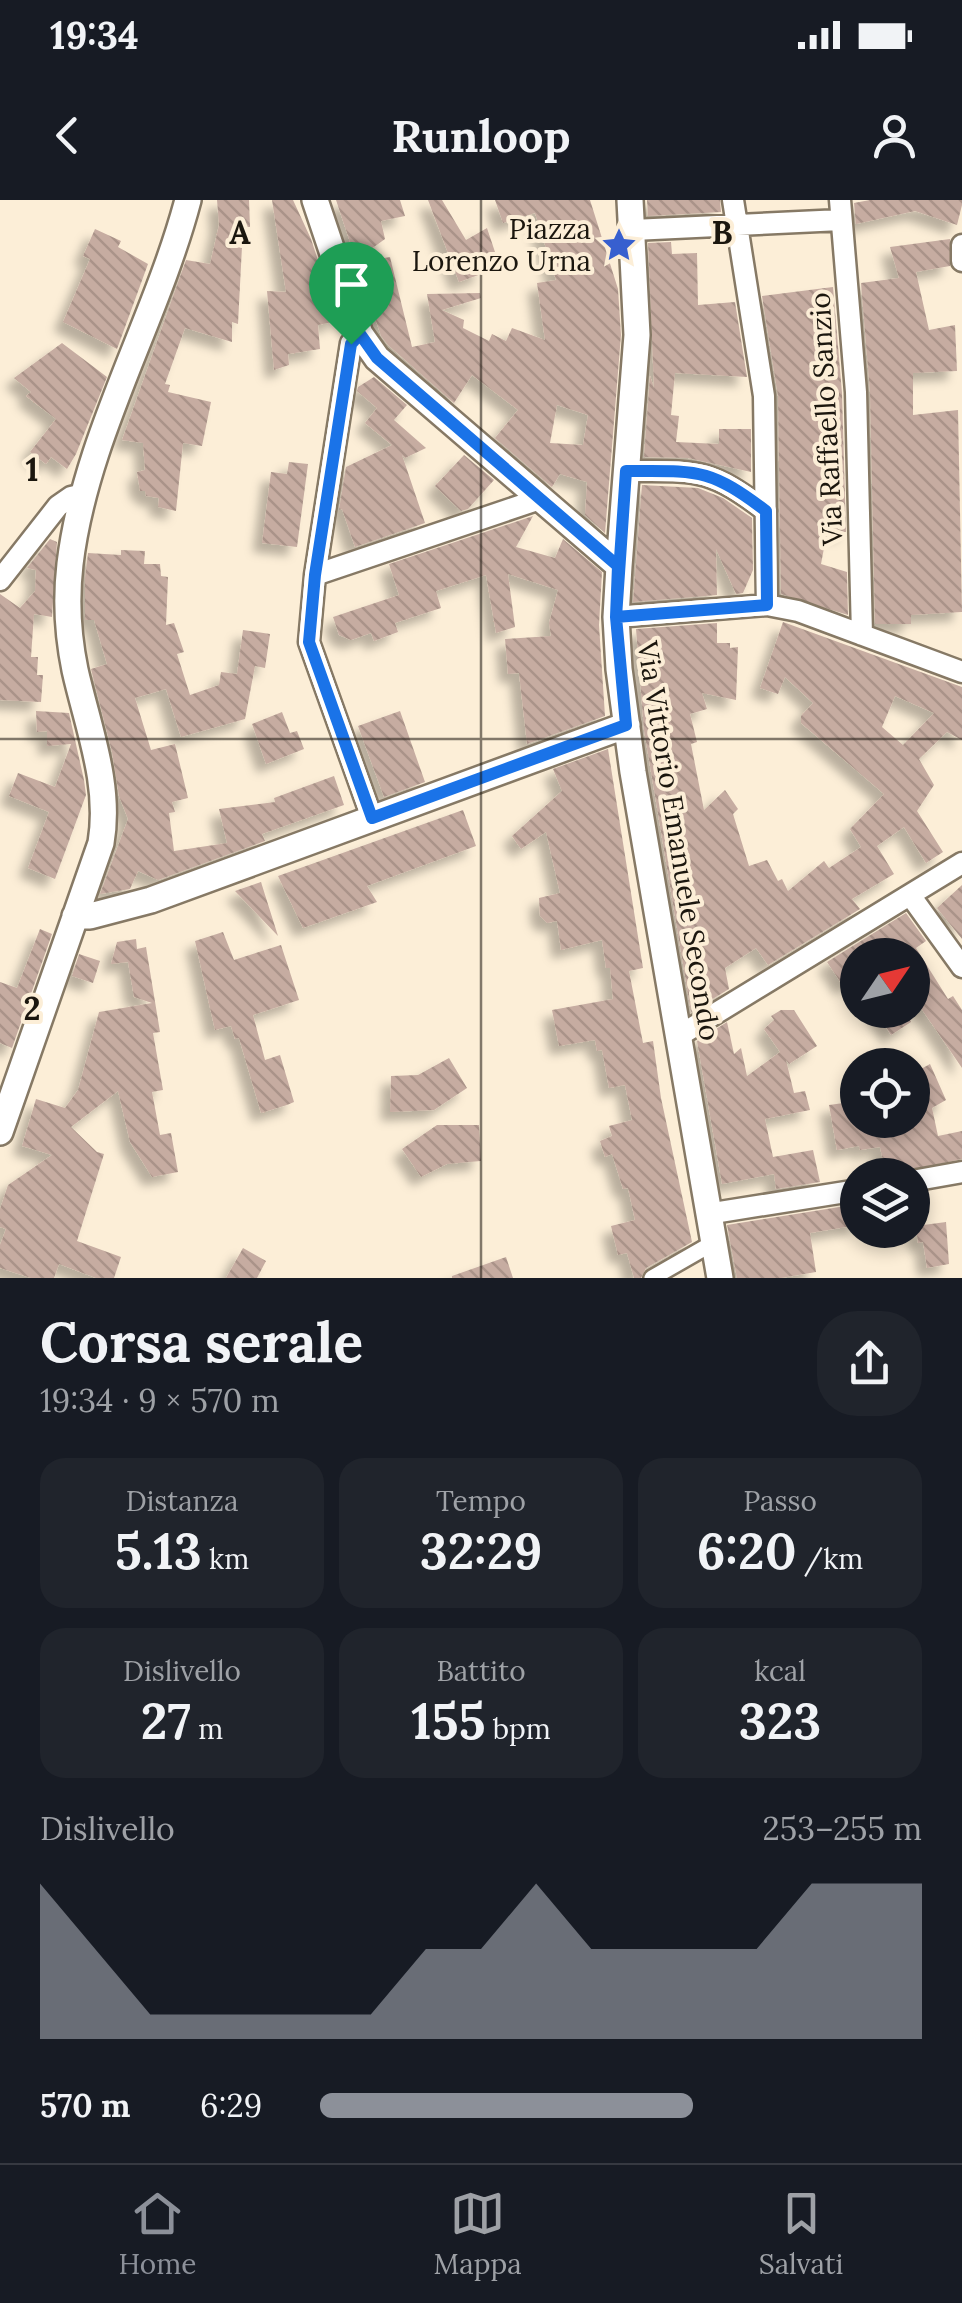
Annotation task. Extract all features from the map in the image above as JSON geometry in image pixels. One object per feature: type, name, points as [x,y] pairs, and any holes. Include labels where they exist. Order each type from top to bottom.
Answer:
[{"type":"street","points":[[0,1132],[101,843],[106,816],[104,787],[69,632],[70,565],[84,494],[178,239],[188,200]]},
{"type":"street","points":[[315,200],[360,334],[377,358],[618,566]]},
{"type":"street","name":"Via Vittorio Emanuele Secondo","points":[[630,200],[637,335],[616,617],[626,725],[720,1278]]},
{"type":"street","points":[[733,200],[764,396],[767,605]]},
{"type":"street","points":[[634,230],[736,226],[840,210]]},
{"type":"street","name":"Via Raffaello Sanzio","points":[[840,210],[856,392],[862,635]]},
{"type":"street","points":[[962,246],[962,260]]},
{"type":"street","points":[[360,334],[351,344],[315,575],[309,642],[372,818]]},
{"type":"street","points":[[626,471],[702,472],[734,487],[766,511]]},
{"type":"street","points":[[0,580],[58,506],[84,494]]},
{"type":"street","points":[[315,575],[540,498]]},
{"type":"street","points":[[616,617],[767,605],[798,611],[962,672]]},
{"type":"street","points":[[75,916],[151,900],[626,725]]},
{"type":"street","points":[[678,1037],[962,863]]},
{"type":"street","points":[[910,895],[962,966]]},
{"type":"street","points":[[930,1177],[962,1172]]},
{"type":"street","points":[[707,1214],[840,1193]]},
{"type":"street","points":[[652,1278],[713,1243]]},
{"type":"building","points":[[217,200],[249,200],[250,227],[243,227],[238,324],[232,322],[232,342],[185,328],[165,384],[170,385],[168,392],[211,402],[202,446],[183,443],[176,511],[158,507],[159,498],[140,491],[137,472],[145,470],[143,443],[122,440],[186,260],[210,264],[219,225]]},
{"type":"building","points":[[272,200],[293,200],[311,239],[338,321],[318,325],[320,349],[288,354],[289,365],[274,370],[267,291],[286,292]]},
{"type":"building","points":[[336,200],[400,200],[405,216],[381,221],[385,239],[356,260]]},
{"type":"building","points":[[428,200],[442,200],[466,240],[487,228],[495,252],[478,258],[484,273],[459,282]]},
{"type":"building","points":[[495,200],[590,200],[618,289],[621,335],[605,533],[585,515],[587,482],[560,474],[552,487],[495,438],[518,410],[472,375],[454,403],[388,345],[381,336],[357,263],[390,257],[412,347],[435,342],[427,294],[480,293],[481,298],[442,310],[464,320],[463,328],[489,341],[492,334],[506,341],[512,328],[545,340],[537,283],[556,280],[535,213],[503,223]],"holes":[[[557,405],[588,415],[583,445],[550,443]]]},
{"type":"building","points":[[647,200],[720,200],[721,212],[648,216]]},
{"type":"building","points":[[962,200],[962,205],[957,225],[915,211],[856,224],[854,203]]},
{"type":"building","points":[[95,229],[121,241],[118,247],[148,264],[117,349],[63,322],[90,259],[83,256]]},
{"type":"building","points":[[950,239],[950,266],[916,272],[929,330],[955,325],[957,371],[913,373],[913,415],[958,410],[962,612],[911,615],[911,624],[875,624],[870,392],[861,283],[899,278],[890,247]]},
{"type":"building","points":[[671,242],[672,254],[697,253],[698,305],[735,302],[747,377],[675,373],[671,415],[679,416],[676,442],[719,444],[719,429],[751,429],[751,472],[688,458],[644,457],[650,376],[654,388],[648,243]]},
{"type":"building","points":[[833,287],[842,393],[846,532],[827,532],[821,564],[847,572],[848,615],[781,594],[778,396],[762,296]]},
{"type":"building","points":[[62,343],[107,377],[67,469],[51,457],[46,464],[30,452],[56,419],[26,396],[31,392],[14,378]]},
{"type":"building","points":[[374,377],[407,405],[394,420],[426,448],[405,458],[402,455],[425,523],[355,547],[342,509],[339,510],[346,467],[392,445],[365,423],[377,408],[357,391]]},
{"type":"building","points":[[464,455],[494,480],[468,509],[461,511],[435,486]]},
{"type":"building","points":[[289,462],[308,464],[297,547],[262,543],[271,472],[287,474]]},
{"type":"building","points":[[642,485],[698,488],[723,498],[752,518],[753,570],[743,593],[736,594],[716,549],[717,595],[633,602]]},
{"type":"building","points":[[533,516],[516,547],[555,558],[563,539],[602,572],[599,625],[605,716],[527,744],[519,673],[508,674],[505,639],[551,636],[549,623],[558,590],[508,574],[515,627],[496,633],[486,575],[436,591],[441,608],[395,623],[398,632],[374,641],[371,633],[351,640],[339,635],[333,617],[399,595],[389,564]]},
{"type":"building","points":[[50,539],[57,542],[52,617],[34,614],[31,657],[38,657],[37,675],[43,675],[41,702],[0,700],[0,594],[20,608],[35,591],[36,570],[27,568]]},
{"type":"building","points":[[121,550],[145,551],[144,564],[160,564],[161,576],[168,577],[166,625],[174,623],[184,652],[177,654],[190,695],[219,685],[221,672],[237,674],[243,630],[270,634],[265,668],[255,666],[245,719],[181,737],[166,689],[135,698],[151,750],[175,744],[188,798],[172,802],[175,812],[169,813],[174,851],[227,843],[219,809],[275,802],[274,798],[334,776],[344,805],[262,834],[265,841],[158,880],[138,871],[130,889],[100,894],[128,819],[119,796],[91,669],[107,664],[94,620],[85,620],[85,578],[88,553],[121,555]]},
{"type":"building","points":[[783,622],[962,687],[962,740],[947,732],[919,759],[934,785],[917,811],[943,852],[926,863],[904,827],[877,846],[894,874],[852,899],[860,909],[768,965],[756,948],[725,968],[729,989],[691,1012],[644,730],[636,629],[717,623],[717,643],[738,647],[736,700],[702,693],[707,709],[690,714],[697,742],[691,744],[704,810],[725,790],[738,809],[733,814],[749,866],[767,860],[788,891],[824,861],[829,868],[861,847],[850,829],[884,794],[801,723],[801,716],[813,703],[785,677],[778,694],[760,688]],"holes":[[[895,696],[934,713],[903,745],[882,727]]]},
{"type":"building","points":[[36,711],[69,713],[86,795],[55,879],[28,868],[49,812],[9,796],[18,773],[55,787],[71,744],[47,746],[47,731],[37,732]]},
{"type":"building","points":[[400,711],[425,782],[384,797],[358,726]]},
{"type":"building","points":[[282,712],[290,733],[297,731],[304,749],[266,764],[252,724]]},
{"type":"building","points":[[608,749],[643,968],[629,971],[643,1043],[653,1041],[661,1098],[692,1242],[646,1268],[641,1278],[634,1278],[627,1253],[618,1255],[611,1226],[635,1220],[628,1188],[623,1189],[612,1154],[605,1157],[600,1141],[612,1136],[609,1126],[632,1120],[625,1085],[609,1088],[602,1050],[597,1051],[595,1040],[559,1046],[552,1010],[613,999],[602,940],[561,950],[557,921],[547,923],[540,916],[539,898],[560,893],[546,832],[521,849],[512,836],[562,791],[553,769]]},
{"type":"building","points":[[463,810],[476,846],[367,886],[377,902],[303,928],[278,876]]},
{"type":"building","points":[[261,882],[278,936],[235,891]]},
{"type":"building","points":[[962,885],[962,939],[937,908]]},
{"type":"building","points":[[906,913],[924,938],[866,938]]},
{"type":"building","points":[[40,929],[52,934],[12,1048],[0,1043],[0,982],[17,988]]},
{"type":"building","points":[[223,932],[234,960],[281,945],[299,1000],[253,1015],[265,1060],[280,1055],[294,1102],[261,1113],[239,1038],[235,1039],[231,1026],[215,1030],[195,941]]},
{"type":"building","points":[[136,939],[137,949],[146,947],[160,1032],[153,1033],[163,1090],[152,1092],[160,1135],[171,1133],[178,1172],[152,1177],[130,1142],[118,1091],[71,1127],[104,1154],[77,1241],[121,1257],[114,1278],[96,1278],[59,1264],[54,1278],[31,1278],[0,1268],[0,1245],[6,1229],[0,1227],[0,1209],[8,1185],[52,1155],[22,1146],[36,1099],[65,1108],[78,1090],[99,1012],[152,1003],[134,997],[128,962],[111,964],[117,942]]},
{"type":"building","points":[[79,954],[100,961],[93,983],[72,976]]},
{"type":"building","points":[[840,954],[840,982],[827,962]]},
{"type":"building","points":[[930,970],[948,999],[953,996],[962,1010],[962,1068],[930,1021]]},
{"type":"building","points":[[781,1010],[794,1010],[817,1046],[789,1064],[786,1060],[794,1093],[805,1091],[810,1110],[765,1119],[773,1157],[813,1150],[820,1182],[776,1189],[774,1174],[722,1184],[697,1041],[727,1022],[734,1054],[741,1048],[747,1076],[780,1052],[764,1029],[774,1020],[771,1016]]},
{"type":"building","points":[[449,1058],[467,1088],[434,1110],[390,1112],[391,1076],[418,1075]]},
{"type":"building","points":[[930,1064],[946,1100],[932,1108],[938,1136],[962,1131],[962,1159],[930,1166],[930,1158],[882,1158],[880,1147],[837,1150],[829,1105],[840,1103],[840,1138],[930,1138]]},
{"type":"building","points":[[437,1125],[479,1125],[481,1161],[447,1164],[421,1177],[402,1149]]},
{"type":"building","points":[[840,1207],[840,1228],[810,1233],[816,1272],[781,1278],[737,1278],[727,1225]]},
{"type":"building","points":[[946,1222],[949,1264],[927,1268],[924,1248],[930,1248],[930,1224]]},
{"type":"building","points":[[243,1248],[266,1261],[257,1278],[226,1278]]},
{"type":"building","points":[[506,1257],[513,1278],[452,1278],[452,1276]]},
{"type":"place","name":"Piazza Lorenzo Urna","points":[[619,245]]},
{"type":"route","points":[[351,344],[315,575],[309,642],[372,818],[626,725],[616,617],[626,471],[702,472],[734,487],[766,511],[767,605],[616,617],[618,566],[377,358],[360,334],[351,344]]}]
